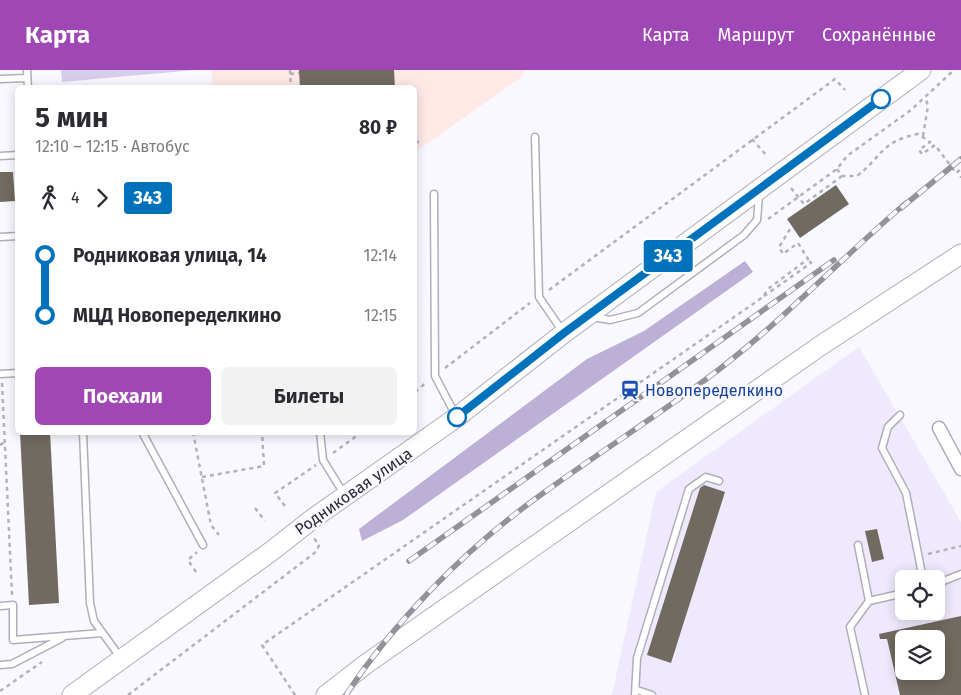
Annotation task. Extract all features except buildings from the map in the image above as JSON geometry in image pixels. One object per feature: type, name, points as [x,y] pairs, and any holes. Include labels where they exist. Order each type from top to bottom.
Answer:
[{"type":"main road","name":"Родниковая улица","points":[[72,695],[273,550],[310,520],[346,497],[457,417],[564,333],[921,70]]},
{"type":"main road","points":[[326,695],[366,664],[820,346],[961,254]]},
{"type":"street","points":[[939,428],[961,469]]},
{"type":"lane","points":[[27,70],[28,85]]},
{"type":"lane","points":[[0,79],[27,78]]},
{"type":"lane","points":[[535,136],[539,297],[564,333]]},
{"type":"lane","points":[[0,156],[15,155]]},
{"type":"lane","points":[[587,316],[610,320],[638,313],[744,235],[756,220],[760,188]]},
{"type":"lane","points":[[434,194],[435,376],[457,417]]},
{"type":"lane","points":[[0,237],[15,236]]},
{"type":"lane","points":[[1,374],[15,373]]},
{"type":"lane","points":[[900,415],[888,427],[882,448],[906,493],[921,570]]},
{"type":"lane","points":[[83,435],[90,603],[94,621],[122,660]]},
{"type":"lane","points":[[144,435],[203,545]]},
{"type":"lane","points":[[320,435],[323,460],[346,497]]},
{"type":"lane","points":[[652,695],[636,693],[638,658],[689,489],[706,477],[719,481]]},
{"type":"lane","points":[[858,545],[870,601]]},
{"type":"lane","points":[[945,580],[961,574]]},
{"type":"lane","points":[[865,695],[850,627],[870,601],[895,595]]},
{"type":"lane","points":[[0,606],[13,605],[13,640],[102,632]]},
{"type":"lane","points":[[0,665],[12,664],[65,636]]},
{"type":"path","points":[[763,223],[837,169],[847,156],[911,110],[954,70]]},
{"type":"path","points":[[291,85],[290,72],[299,73]]},
{"type":"path","points":[[417,390],[539,297],[834,79],[846,90]]},
{"type":"path","points":[[923,136],[928,106],[925,97]]},
{"type":"path","points":[[791,188],[804,204],[817,197],[842,176],[857,176],[881,150],[904,137],[918,134],[930,142],[919,150],[922,154],[934,145],[956,173],[961,169]]},
{"type":"path","points":[[752,139],[767,156]]},
{"type":"path","points":[[837,169],[842,176]]},
{"type":"path","points":[[295,695],[262,645],[763,296],[768,289],[808,258],[798,243],[783,254],[779,247],[792,226]]},
{"type":"path","points":[[1,374],[13,605]]},
{"type":"path","points":[[194,435],[212,525],[219,535]]},
{"type":"path","points":[[202,477],[264,466],[262,435]]},
{"type":"path","points":[[0,445],[5,442]]},
{"type":"path","points":[[275,493],[285,506]]},
{"type":"path","points":[[255,508],[266,521]]},
{"type":"path","points":[[128,695],[317,551],[320,545],[313,537]]},
{"type":"path","points":[[196,572],[188,560],[203,545]]},
{"type":"path","points":[[919,556],[961,546]]},
{"type":"path","points":[[0,691],[20,677]]},
{"type":"shaded area","points":[[61,70],[195,70],[62,82]]},
{"type":"shaded area","points":[[211,70],[523,70],[523,76],[417,151],[417,85],[213,85]]},
{"type":"shaded area","points":[[745,261],[753,272],[403,520],[362,541],[359,529],[587,359],[644,331]]},
{"type":"shaded area","points":[[859,347],[961,522],[961,695],[612,695],[656,492]]},
{"type":"railway","points":[[901,208],[961,159]]},
{"type":"railway","points":[[346,695],[385,642],[407,616],[455,566],[505,522],[732,360],[906,203]]},
{"type":"railway","points":[[409,561],[834,260]]},
{"type":"bus line","name":"343","points":[[457,417],[564,333],[881,99]]},
{"type":"place","name":"Новопеределкино","points":[[630,390]]}]
